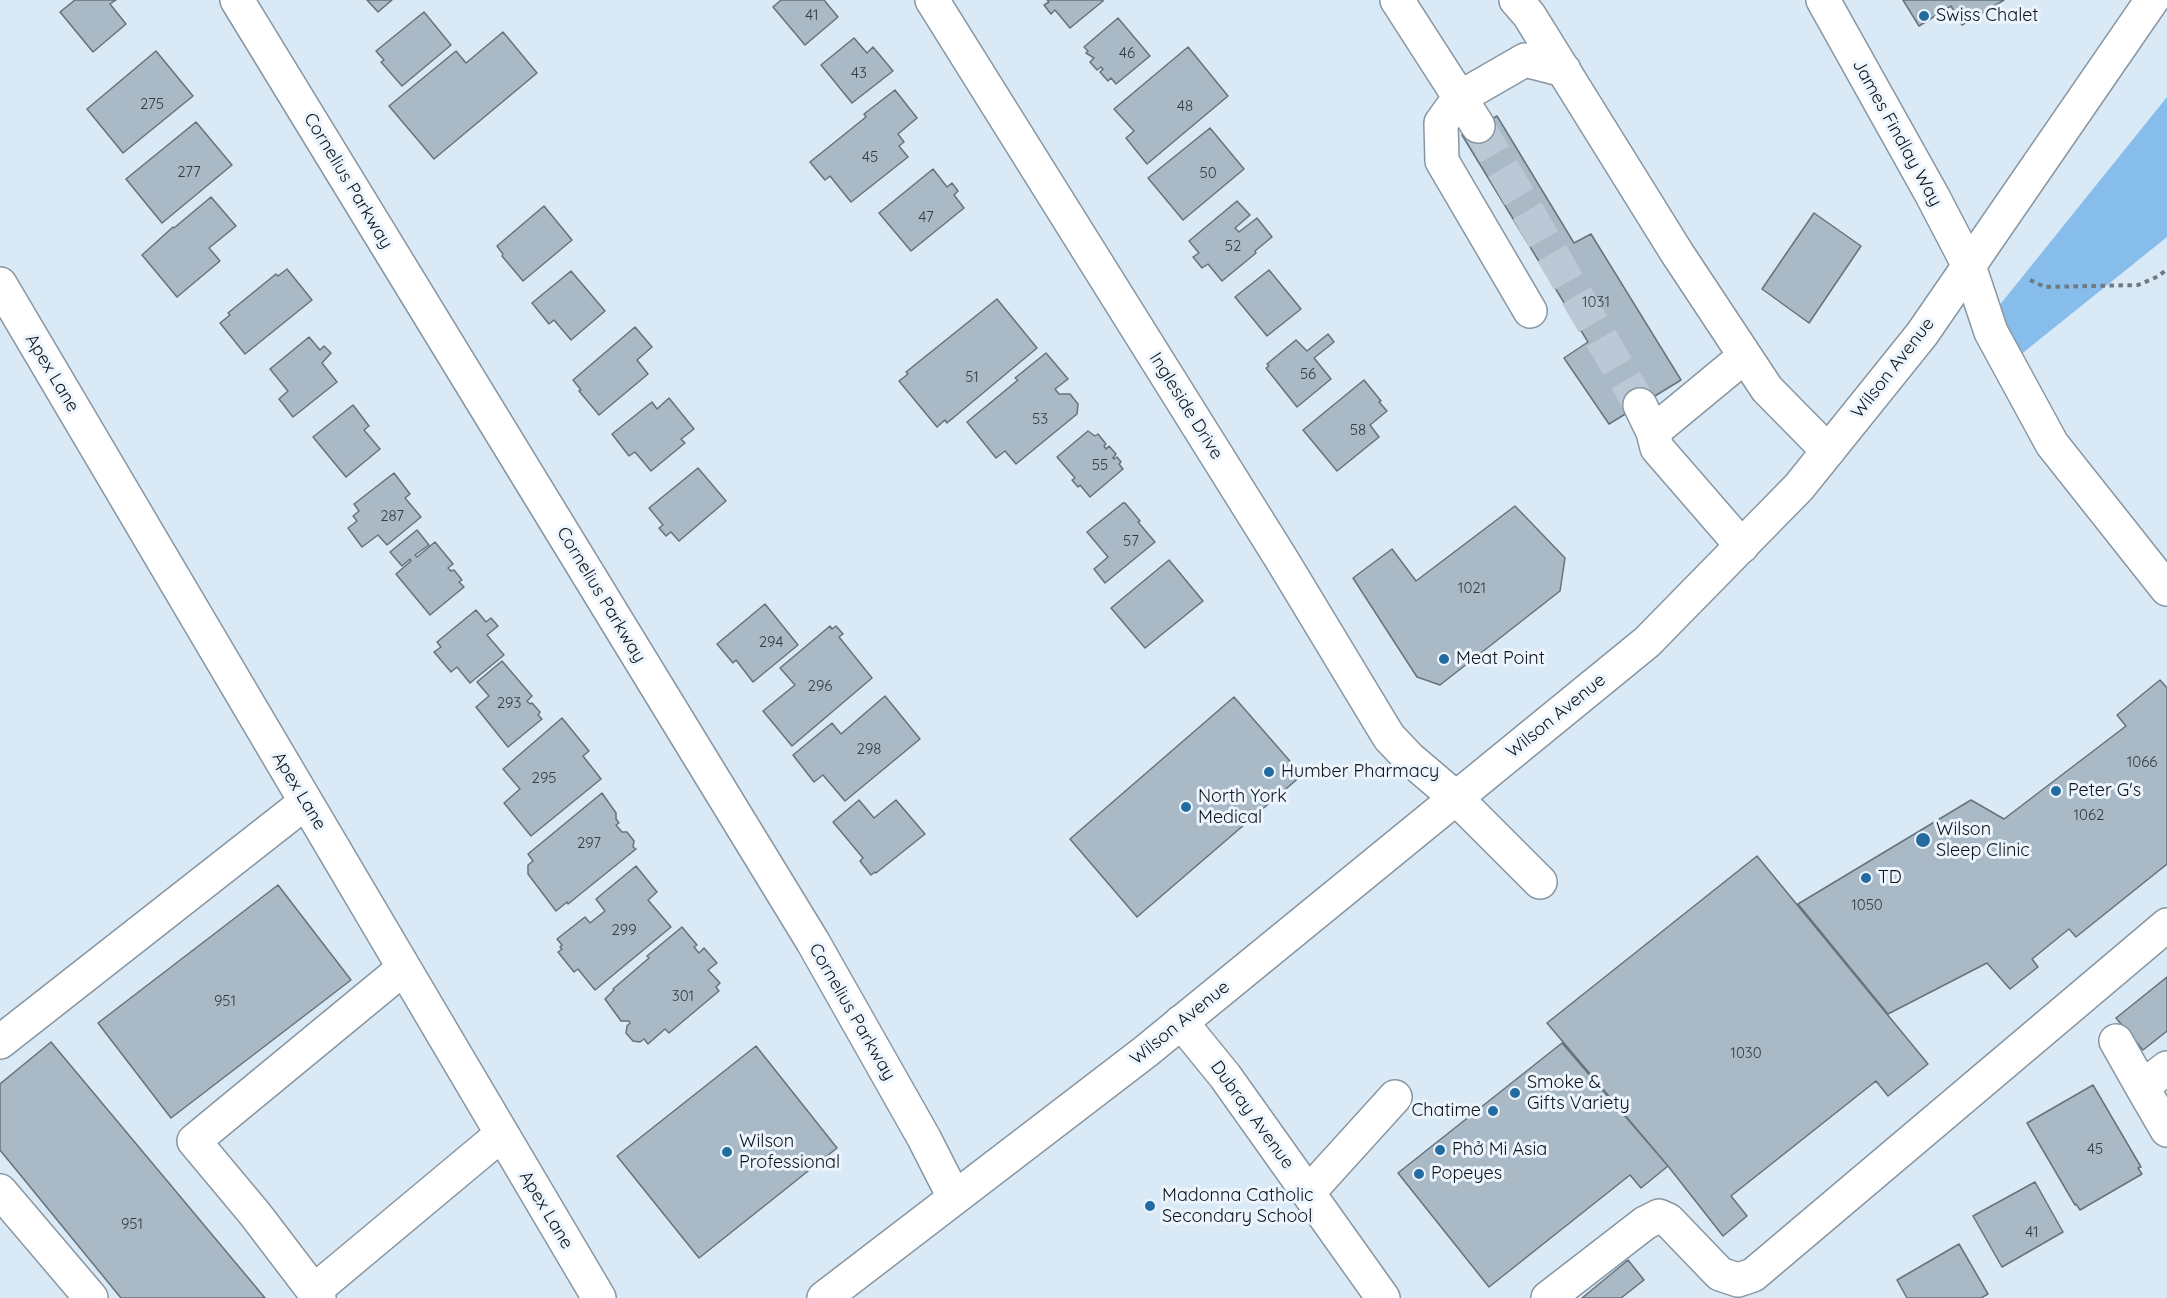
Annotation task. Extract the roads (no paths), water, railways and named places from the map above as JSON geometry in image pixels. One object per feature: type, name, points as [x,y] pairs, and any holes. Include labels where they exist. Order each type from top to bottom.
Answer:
[{"type":"street","name":"Cornelius Parkway","points":[[237,0],[813,942],[924,1138],[954,1197]]},
{"type":"street","name":"Ingleside Drive","points":[[932,0],[1282,560],[1389,737],[1409,758],[1456,798],[1540,882]]},
{"type":"street","points":[[1397,0],[1478,126]]},
{"type":"street","points":[[1516,0],[1529,15],[1677,253],[1767,388],[1828,451]]},
{"type":"street","name":"James Findlay Way","points":[[1823,0],[1969,266],[1991,332],[2052,444],[2167,589]]},
{"type":"street","name":"Wilson Avenue","points":[[824,1298],[1145,1052],[1647,642],[1799,487],[1922,334],[2152,0]]},
{"type":"street","points":[[1530,311],[1442,161],[1441,123],[1460,98],[1525,60],[1564,70]]},
{"type":"street","name":"Apex Lane","points":[[0,284],[598,1298]]},
{"type":"street","points":[[1742,546],[1657,448],[1647,419],[1745,356]]},
{"type":"street","points":[[0,1042],[306,802]]},
{"type":"street","points":[[1548,1298],[1645,1223],[1659,1216],[1668,1220],[1720,1274],[1738,1280],[1753,1275],[2167,926]]},
{"type":"street","points":[[404,968],[194,1141],[255,1214],[316,1294],[502,1134]]},
{"type":"street","name":"Dubray Avenue","points":[[1181,1022],[1225,1076],[1383,1298]]},
{"type":"street","points":[[2116,1041],[2155,1077],[2167,1130]]},
{"type":"street","points":[[1308,1193],[1395,1097]]},
{"type":"street","points":[[0,1191],[91,1298]]},
{"type":"tunnel","points":[[1478,126],[1640,405]]},
{"type":"place","name":"Swiss Chalet","points":[[1924,16]]},
{"type":"place","name":"Meat Point","points":[[1444,659]]},
{"type":"place","name":"Humber Pharmacy","points":[[1269,772]]},
{"type":"place","name":"Peter G's","points":[[2056,791]]},
{"type":"place","name":"North York Medical","points":[[1186,807]]},
{"type":"place","name":"Wilson Sleep Clinic","points":[[1923,840]]},
{"type":"place","name":"TD","points":[[1866,878]]},
{"type":"place","name":"Smoke & Gifts Variety","points":[[1515,1093]]},
{"type":"place","name":"Chatime","points":[[1493,1111]]},
{"type":"place","name":"Phở Mi Asia","points":[[1440,1150]]},
{"type":"place","name":"Wilson Professional","points":[[727,1152]]},
{"type":"place","name":"Popeyes","points":[[1419,1174]]},
{"type":"place","name":"Madonna Catholic Secondary School","points":[[1150,1206]]}]
